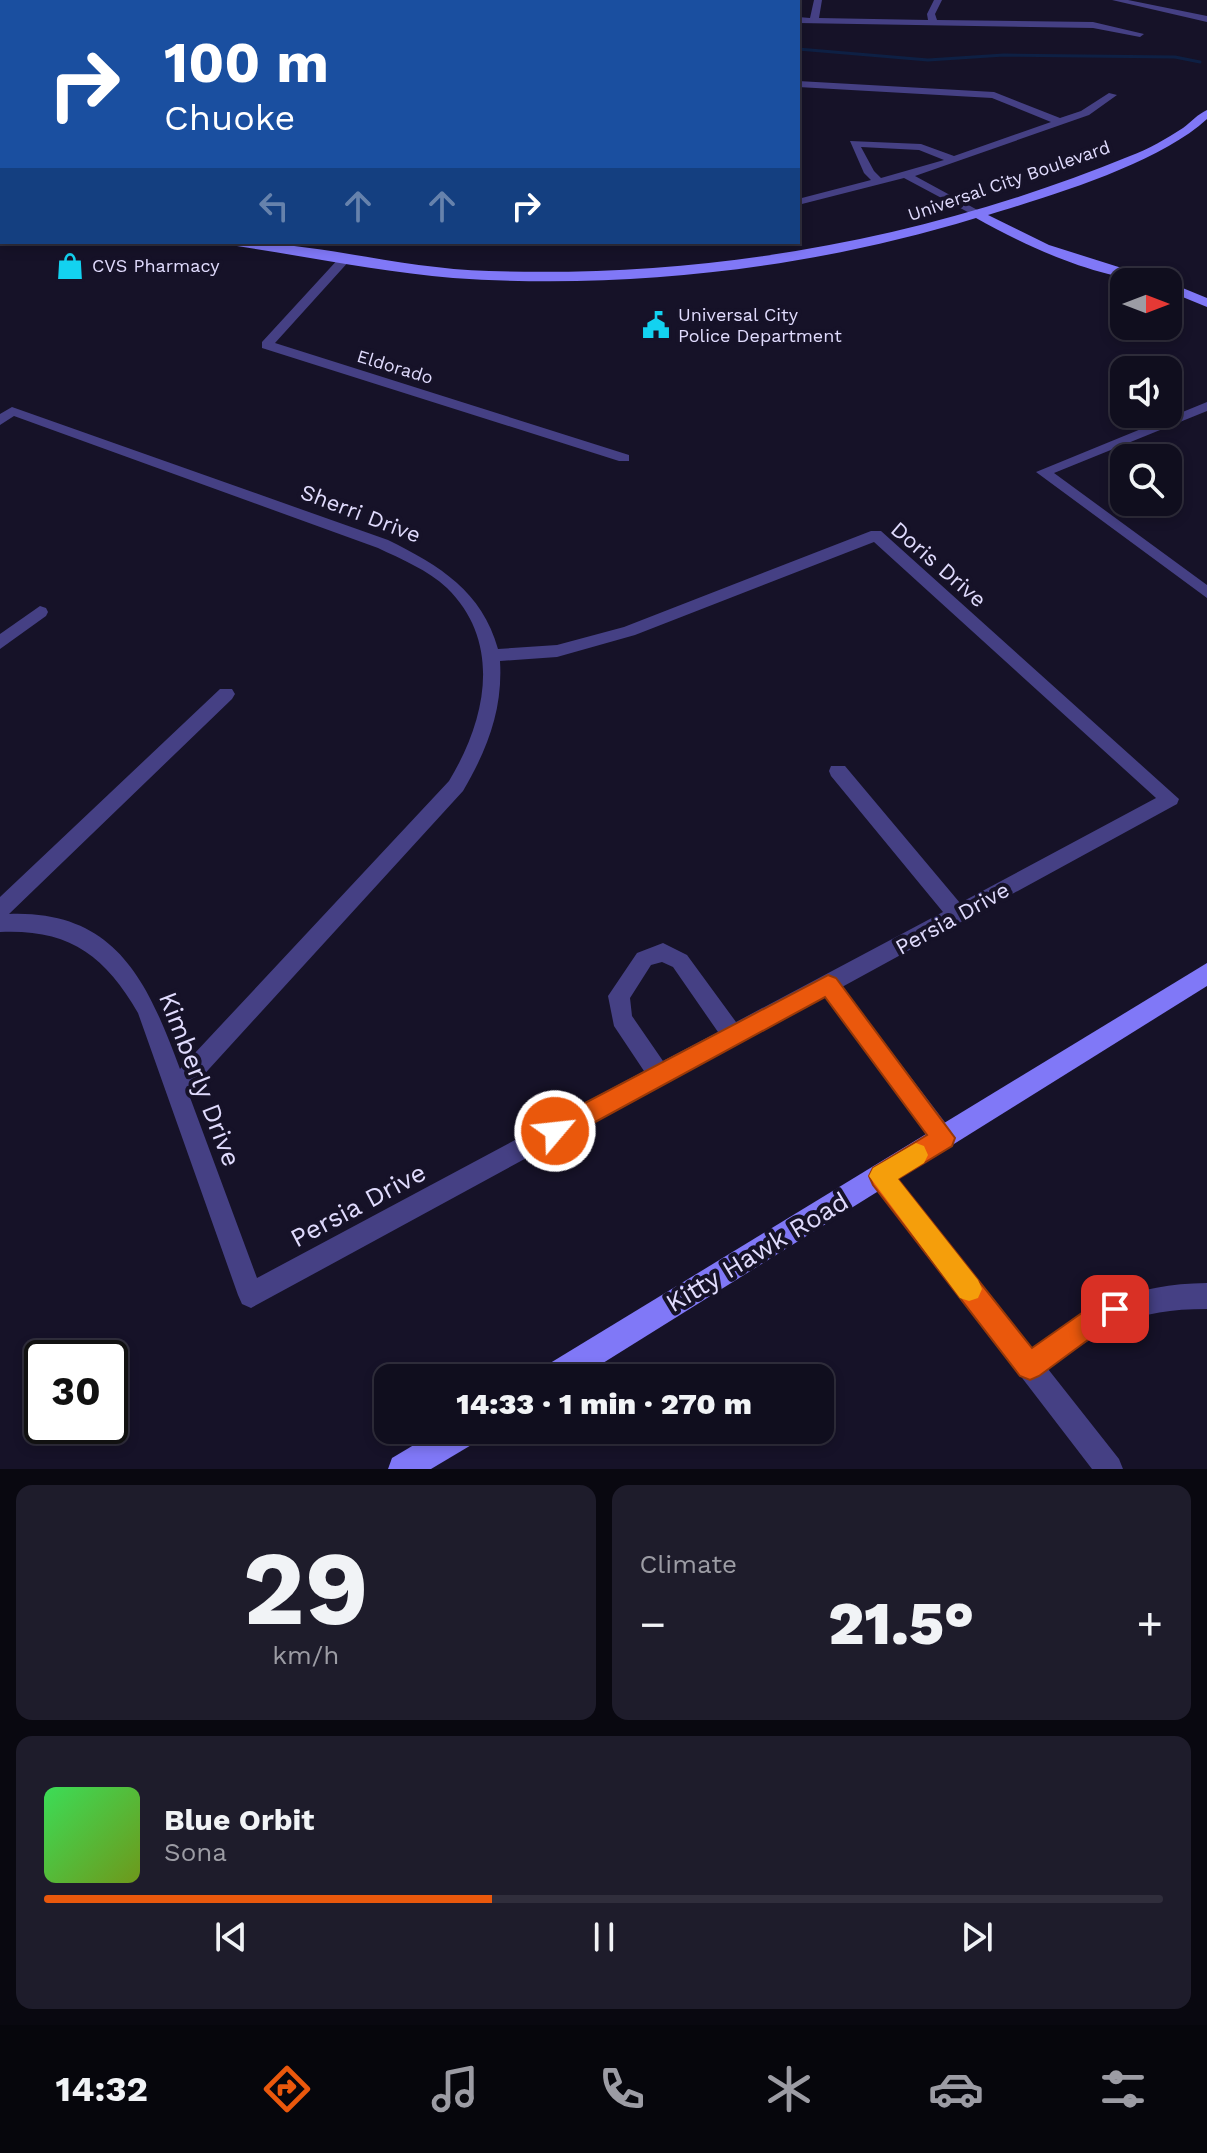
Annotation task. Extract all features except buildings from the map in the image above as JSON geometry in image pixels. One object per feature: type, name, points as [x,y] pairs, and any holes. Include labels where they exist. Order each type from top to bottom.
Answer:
[{"type":"street","points":[[814,21],[818,0]]},
{"type":"street","points":[[933,23],[931,14],[938,0]]},
{"type":"street","points":[[1116,0],[1207,19]]},
{"type":"street","points":[[1190,15],[1207,8]]},
{"type":"street","points":[[800,20],[1093,25],[1140,34]]},
{"type":"street","points":[[800,84],[994,95],[1060,122]]},
{"type":"street","points":[[800,202],[908,176],[955,160],[1085,113],[1112,95]]},
{"type":"street","name":"Universal City Boulevard","points":[[250,244],[475,275],[620,275],[715,269],[869,245],[979,215],[1170,141],[1207,113]]},
{"type":"street","points":[[881,183],[869,173],[854,143],[921,147],[955,160]]},
{"type":"street","points":[[908,176],[1017,238],[1052,252],[1110,268]]},
{"type":"street","name":"Eldorado","points":[[345,259],[267,345],[624,458]]},
{"type":"street","points":[[1182,292],[1207,303]]},
{"type":"street","points":[[1206,592],[1043,472],[1207,406]]},
{"type":"street","name":"Sherri Drive","points":[[6,416],[383,544],[421,562],[466,599],[483,631],[491,656],[493,685],[488,725],[470,766],[456,786],[176,1089]]},
{"type":"street","name":"Doris Drive","points":[[491,656],[557,651],[629,631],[876,535],[1170,799]]},
{"type":"street","points":[[0,643],[40,612]]},
{"type":"street","points":[[0,910],[226,694]]},
{"type":"street","points":[[838,771],[958,915]]},
{"type":"street","name":"Persia Drive","points":[[251,1295],[1170,799]]},
{"type":"street","name":"Kimberly Drive","points":[[0,923],[34,922],[61,929],[108,954],[131,978],[176,1089],[251,1295]]},
{"type":"street","points":[[660,1075],[622,1019],[620,1008],[619,996],[644,959],[663,952],[680,961],[733,1036]]},
{"type":"street","name":"Kitty Hawk Road","points":[[575,1364],[1207,973]]},
{"type":"street","points":[[828,985],[943,1138]]},
{"type":"street","points":[[881,1176],[1109,1469]]},
{"type":"street","points":[[1030,1366],[1095,1319],[1115,1309],[1159,1297],[1207,1296]]},
{"type":"street","points":[[403,1469],[444,1444]]},
{"type":"waterway","points":[[800,49],[928,60],[1004,55],[1175,57],[1200,62]]},
{"type":"slow traffic","points":[[916,1155],[881,1176],[969,1289]]},
{"type":"place","name":"CVS Pharmacy","points":[[70,266]]},
{"type":"place","name":"Universal City Police Department","points":[[656,325]]},
{"type":"route","points":[[555,1131],[828,985],[943,1138],[881,1176],[1030,1366],[1095,1319],[1115,1309]]}]
